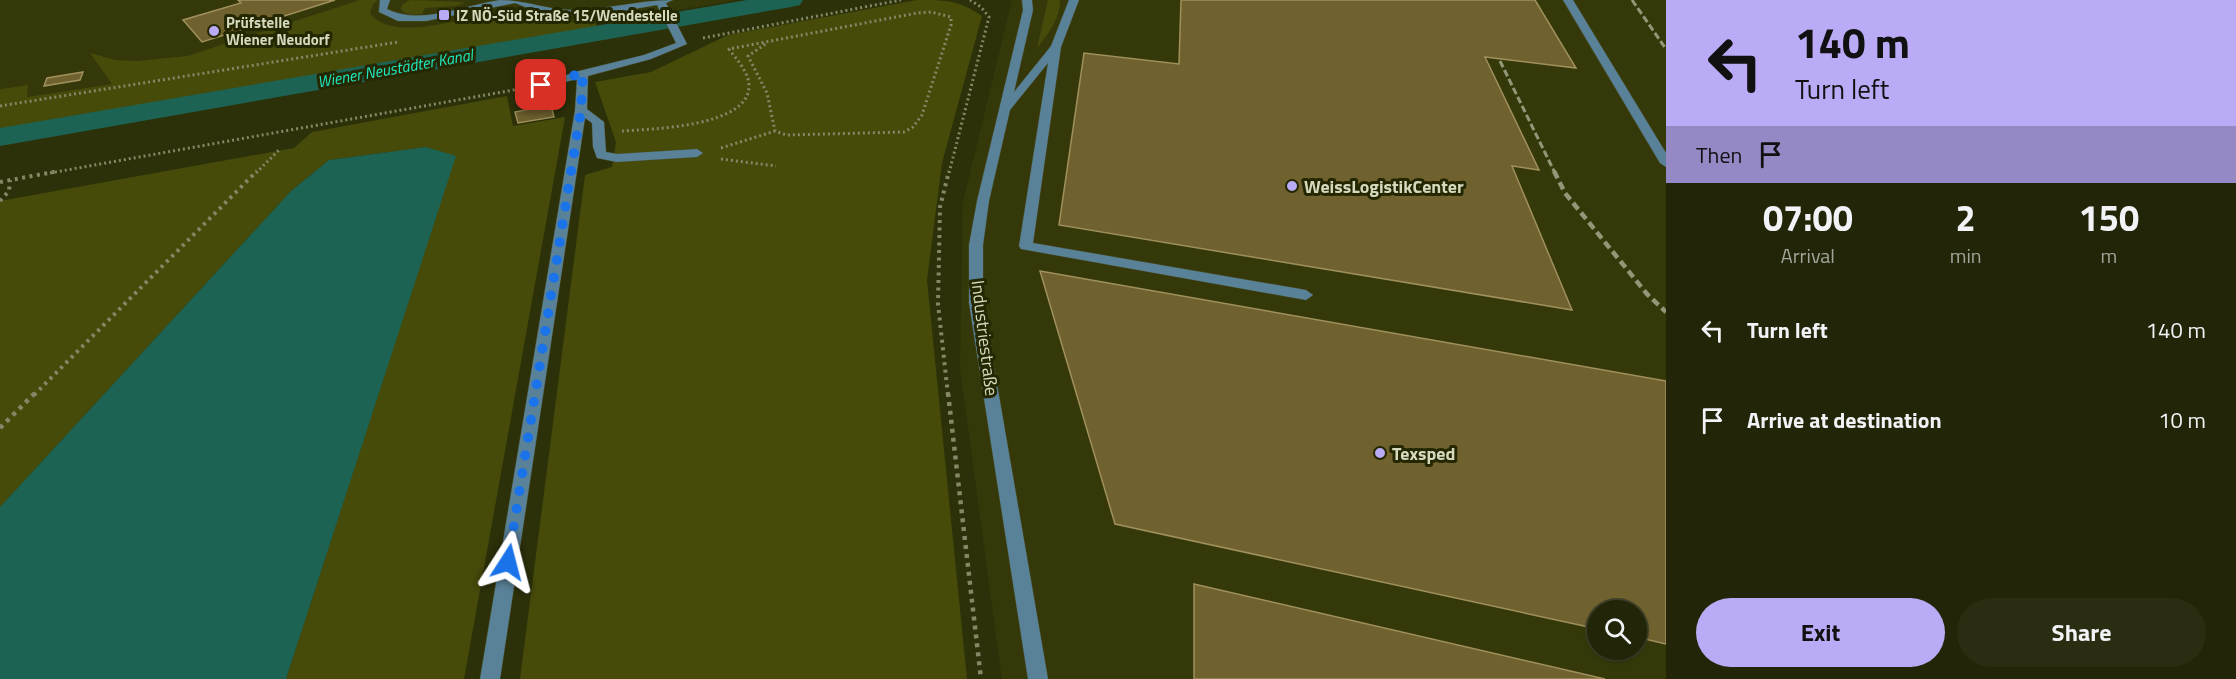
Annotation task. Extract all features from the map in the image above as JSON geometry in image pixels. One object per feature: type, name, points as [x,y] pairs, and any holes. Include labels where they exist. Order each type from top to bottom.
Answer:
[{"type":"street","points":[[385,0],[382,10],[398,18],[444,15],[515,0],[527,6],[561,12],[588,13],[664,1],[666,13],[682,44],[624,64],[541,85]]},
{"type":"street","name":"Industriestraße","points":[[1027,0],[1028,10],[982,201],[976,245],[976,303],[1038,679]]},
{"type":"street","points":[[1074,0],[1056,47],[1026,246],[1306,295]]},
{"type":"street","points":[[1568,0],[1666,163]]},
{"type":"street","points":[[1005,111],[1056,47]]},
{"type":"street","points":[[490,679],[581,110],[583,73]]},
{"type":"street","points":[[581,110],[598,122],[600,132],[598,148],[601,155],[616,158],[697,153]]},
{"type":"path","points":[[682,44],[727,32],[901,0]]},
{"type":"path","points":[[970,0],[978,3]]},
{"type":"path","points":[[600,132],[687,126],[710,120],[739,106],[747,97],[749,86],[742,69],[729,50],[917,13],[931,12],[951,17],[951,25],[922,115],[914,127],[904,132],[786,135],[775,131],[732,145],[697,153]]},
{"type":"path","points":[[0,106],[399,42]]},
{"type":"path","points":[[767,43],[748,56],[767,93],[775,131]]},
{"type":"path","points":[[0,182],[541,85]]},
{"type":"path","points":[[0,428],[279,150]]},
{"type":"path","points":[[697,153],[713,158],[776,166]]},
{"type":"path","points":[[0,201],[9,190],[10,180]]},
{"type":"shaded area","points":[[0,0],[736,0],[596,24],[488,26],[26,97],[28,85],[0,89]]},
{"type":"shaded area","points":[[360,0],[378,0],[373,4],[370,14],[383,23],[399,27],[436,25],[493,13],[509,12],[545,21],[596,24],[598,28],[0,130],[0,89],[28,85],[27,97],[112,84],[90,53],[116,60],[137,61],[187,56]]},
{"type":"shaded area","points":[[410,0],[464,3],[456,6],[425,8],[422,14],[413,15],[401,9],[402,5]]},
{"type":"shaded area","points":[[917,0],[951,2],[982,16],[942,163],[927,280],[967,679],[520,679],[585,175],[612,167],[616,142],[595,82],[651,72],[728,35]]},
{"type":"shaded area","points":[[1012,0],[1666,0],[1666,679],[1002,679],[960,368],[963,202]]},
{"type":"shaded area","points":[[1048,0],[1060,0],[1058,14],[1049,32],[1037,48]]},
{"type":"shaded area","points":[[507,96],[513,126],[565,117],[464,679],[286,679],[455,156],[426,147],[329,160],[291,191],[0,507],[0,201],[294,148],[312,132]]},
{"type":"water","points":[[426,147],[456,156],[286,679],[0,679],[0,507],[291,191],[329,160]]},
{"type":"building","name":"Prüfstelle Wiener Neudorf","points":[[238,0],[335,0],[202,42],[183,20],[241,3]]},
{"type":"building","points":[[1181,0],[1535,0],[1576,68],[1485,57],[1539,170],[1512,166],[1572,310],[1059,225],[1084,53],[1179,64]]},
{"type":"building","points":[[83,72],[80,80],[44,86],[47,78]]},
{"type":"building","points":[[551,105],[554,117],[518,123],[515,112]]},
{"type":"building","name":"Texsped","points":[[1040,271],[1666,381],[1666,644],[1647,640],[1647,600],[1587,600],[1587,627],[1115,524]]},
{"type":"building","points":[[1194,584],[1605,679],[1194,679]]},
{"type":"waterway","name":"Wiener Neustädter Kanal","points":[[0,137],[791,0]]},
{"type":"railway","points":[[1632,0],[1666,49]]},
{"type":"railway","points":[[1500,61],[1555,173]]},
{"type":"railway","points":[[1555,173],[1565,193],[1647,294],[1666,312]]},
{"type":"place","name":"IZ NÖ-Süd Straße 15/Wendestelle","points":[[444,15]]},
{"type":"place","name":"Prüfstelle Wiener Neudorf","points":[[214,31]]},
{"type":"place","name":"WeissLogistikCenter","points":[[1292,186]]},
{"type":"place","name":"Texsped","points":[[1380,453]]},
{"type":"route","points":[[508,562],[581,110],[583,73],[541,85]]}]
